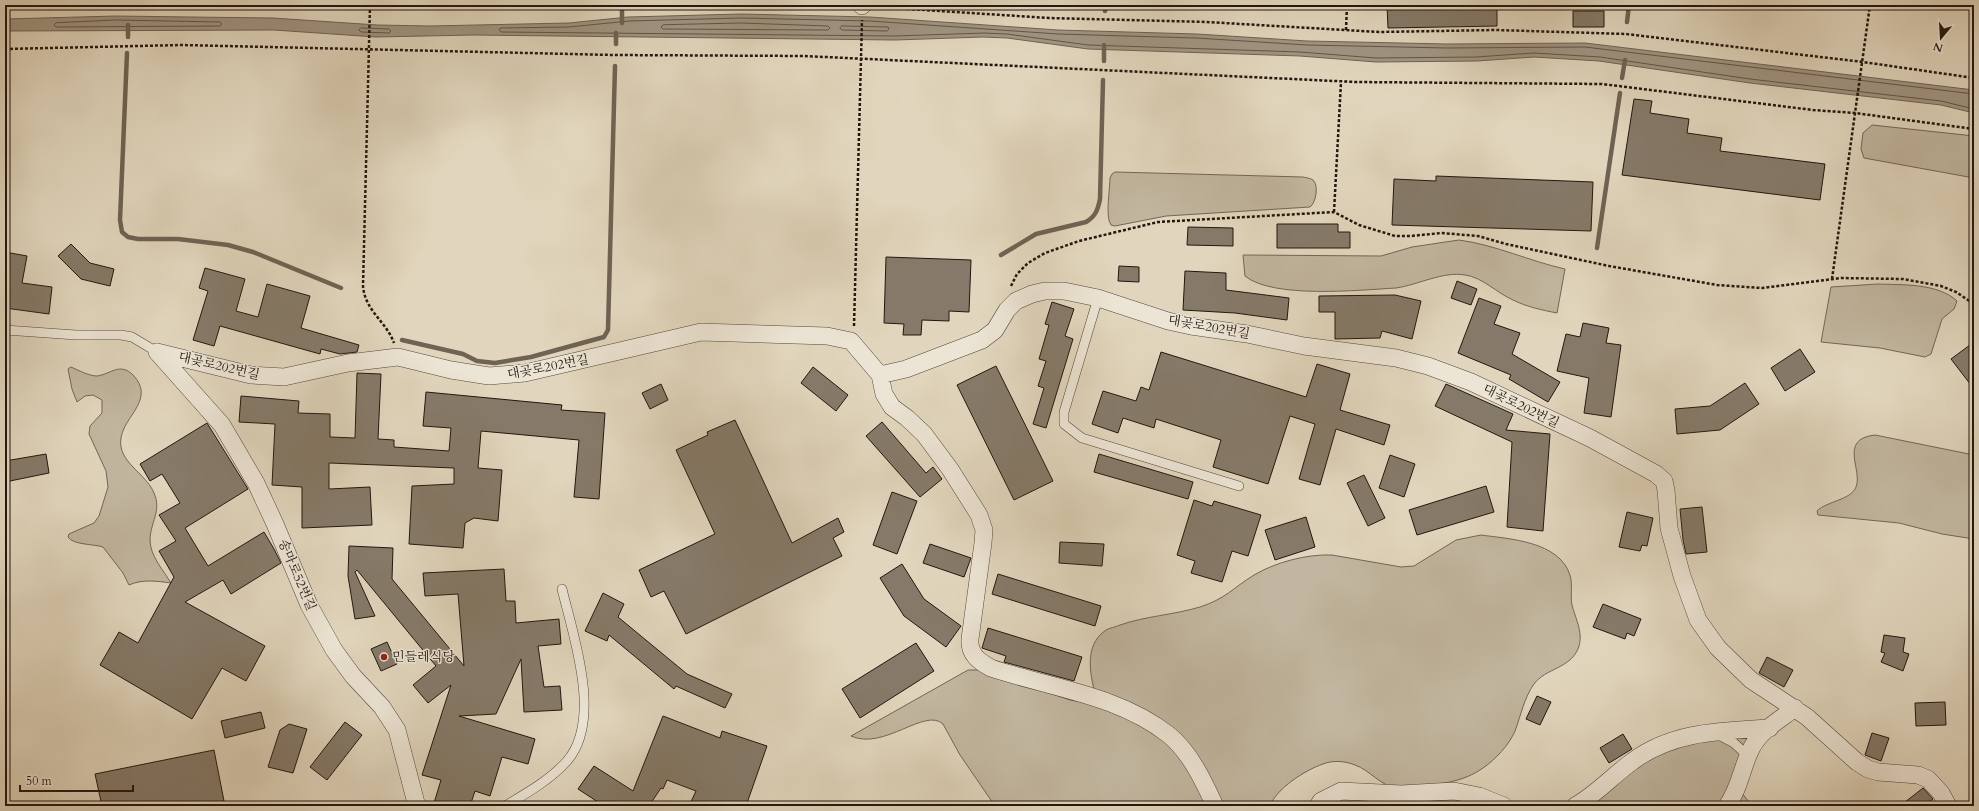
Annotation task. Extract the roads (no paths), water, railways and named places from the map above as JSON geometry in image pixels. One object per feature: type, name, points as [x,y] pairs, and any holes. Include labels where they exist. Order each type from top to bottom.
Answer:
[{"type":"street","name":"대곶로202번길","points":[[157,352],[266,377],[284,377],[348,363],[398,357],[451,370],[489,376],[525,373],[701,332],[827,336],[851,341],[880,374],[906,369],[982,340],[995,330],[1007,310],[1016,301],[1032,294],[1045,291],[1064,291],[1098,298],[1184,324],[1247,334],[1304,346],[1396,358],[1450,373],[1590,438],[1656,474],[1664,482],[1669,528],[1674,553],[1692,604],[1701,624],[1718,648],[1737,668],[1757,684],[1795,708],[1857,762],[1868,769],[1878,772],[1918,775],[1928,778],[1941,793],[1948,806]]},
{"type":"street","name":"송마로52번길","points":[[157,352],[222,425],[256,483],[276,524],[309,605],[334,650],[353,676],[382,707],[398,730],[416,803],[419,806]]},
{"type":"street","points":[[880,374],[884,394],[892,407],[907,418],[924,434],[950,469],[979,515],[984,530],[970,648],[980,662],[991,668],[1018,677],[1103,699],[1124,708],[1170,735],[1184,751],[1196,769],[1214,806]]},
{"type":"street","points":[[1727,806],[1739,784],[1754,743],[1795,708]]},
{"type":"street","points":[[1575,806],[1587,799],[1632,761],[1653,748],[1678,738],[1714,732],[1770,728]]},
{"type":"street","points":[[1318,806],[1321,801],[1341,791],[1401,794],[1454,791],[1479,796],[1504,806]]},
{"type":"lane","points":[[1098,298],[1064,412],[1064,424],[1082,438],[1239,486]]},
{"type":"lane","points":[[5,330],[132,337],[157,352]]},
{"type":"lane","points":[[506,806],[536,788],[568,760],[577,744],[582,726],[584,698],[578,656],[562,589]]},
{"type":"lane","points":[[1714,732],[1734,743],[1748,756]]},
{"type":"water","points":[[741,14],[870,17],[1058,30],[1197,34],[1307,41],[1447,44],[1585,43],[1974,90],[1974,113],[1941,105],[1750,83],[1599,61],[1534,57],[1477,61],[1376,62],[1300,56],[1088,49],[1007,38],[983,37],[895,40],[474,35],[376,37],[274,30],[5,31],[5,19],[116,16],[273,18],[377,25],[430,26],[569,23],[628,17]]},
{"type":"waterway","points":[[622,5],[622,23]]},
{"type":"waterway","points":[[1105,5],[1105,11]]},
{"type":"waterway","points":[[1627,22],[1629,5]]},
{"type":"waterway","points":[[128,25],[128,37]]},
{"type":"waterway","points":[[616,33],[616,44]]},
{"type":"waterway","points":[[1104,45],[1104,61]]},
{"type":"waterway","points":[[127,53],[120,220],[122,232],[128,237],[138,239],[178,239],[228,245],[253,252],[341,288]]},
{"type":"waterway","points":[[1622,78],[1625,60]]},
{"type":"waterway","points":[[402,340],[463,354],[477,361],[495,363],[531,357],[604,337],[608,330],[615,66]]},
{"type":"waterway","points":[[1001,255],[1036,234],[1086,222],[1096,212],[1100,199],[1103,80]]},
{"type":"waterway","points":[[1597,248],[1620,93]]},
{"type":"place","name":"민들레식당","points":[[384,657]]}]
